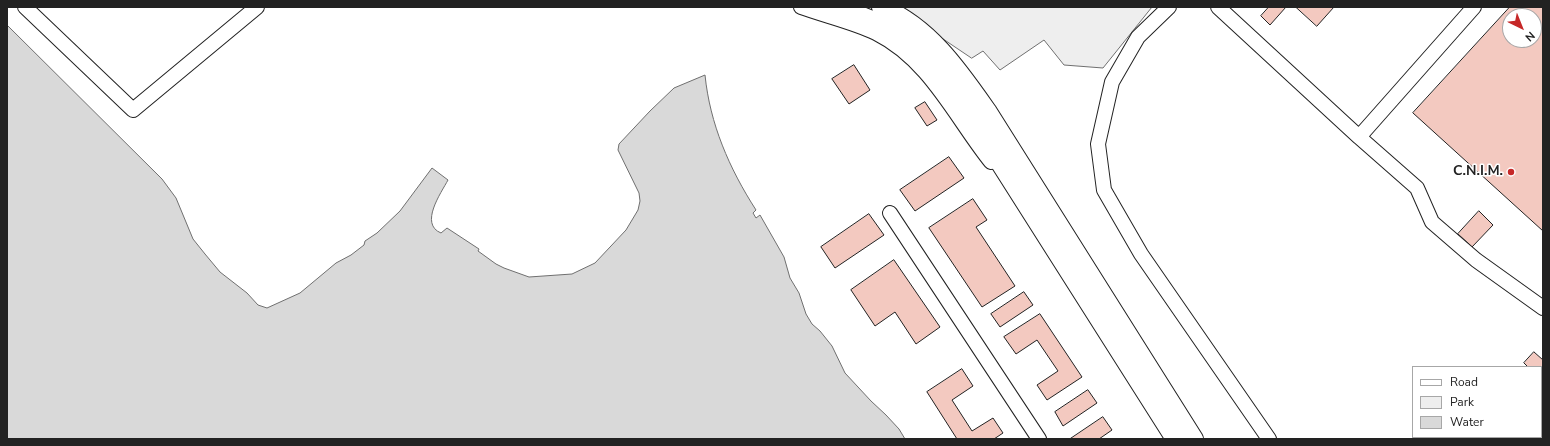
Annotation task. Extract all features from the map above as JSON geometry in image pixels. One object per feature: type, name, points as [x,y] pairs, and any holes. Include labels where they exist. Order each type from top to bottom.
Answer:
[{"type":"main road","points":[[833,7],[877,21],[902,36],[928,58],[951,86],[1175,439]]},
{"type":"main road","points":[[881,7],[890,10],[913,25],[940,48],[964,77],[988,112],[1194,439]]},
{"type":"street","points":[[25,7],[133,110],[257,7]]},
{"type":"street","points":[[801,7],[856,25],[876,33],[895,44],[925,73],[948,100],[980,148],[1036,218]]},
{"type":"street","points":[[1169,7],[1138,37],[1112,82],[1098,144],[1104,190],[1141,254],[1269,439]]},
{"type":"street","points":[[1218,7],[1359,137],[1417,188],[1432,222],[1476,260],[1543,308]]},
{"type":"street","points":[[1359,137],[1474,7]]},
{"type":"street","points":[[890,214],[1039,439]]},
{"type":"green space","points":[[896,7],[1152,7],[1103,68],[1064,65],[1044,40],[1000,70],[983,51],[972,58]]},
{"type":"water","points":[[7,25],[162,179],[176,198],[193,239],[220,272],[247,293],[258,305],[267,308],[300,293],[336,263],[351,255],[364,245],[365,241],[377,233],[400,211],[432,168],[448,180],[437,200],[432,216],[432,223],[435,229],[441,233],[447,228],[479,249],[478,251],[496,264],[529,277],[572,274],[595,263],[626,230],[638,210],[640,201],[639,193],[618,150],[619,144],[674,88],[705,75],[711,111],[729,162],[756,210],[753,213],[756,218],[760,215],[784,257],[790,278],[799,293],[806,314],[812,324],[820,331],[832,346],[845,373],[899,429],[905,439],[7,439]]},
{"type":"building","points":[[1269,7],[1286,7],[1270,25],[1261,16]]},
{"type":"building","points":[[1296,7],[1334,7],[1317,26]]},
{"type":"building","name":"C.N.I.M.","points":[[1510,7],[1543,7],[1543,231],[1413,113],[1502,16],[1502,48],[1542,48],[1542,8],[1509,8]]},
{"type":"building","points":[[854,65],[870,90],[849,104],[832,79]]},
{"type":"building","points":[[925,102],[937,120],[927,126],[915,108]]},
{"type":"building","points":[[949,157],[964,178],[915,211],[900,190]]},
{"type":"building","points":[[973,199],[987,220],[976,227],[1015,286],[982,307],[929,228]]},
{"type":"building","points":[[1479,211],[1493,225],[1472,247],[1458,234]]},
{"type":"building","points":[[869,214],[884,235],[835,268],[821,247]]},
{"type":"building","points":[[894,260],[940,327],[916,344],[895,312],[875,326],[851,290]]},
{"type":"building","points":[[1024,292],[1033,305],[1000,327],[991,314]]},
{"type":"building","points":[[1040,314],[1082,377],[1047,400],[1037,385],[1058,371],[1037,340],[1016,354],[1004,337]]},
{"type":"building","points":[[1534,352],[1543,360],[1543,380],[1542,366],[1527,366],[1524,363]]},
{"type":"building","points":[[962,369],[973,386],[952,400],[972,431],[993,418],[1003,433],[994,439],[957,439],[927,392]]},
{"type":"building","points":[[1088,390],[1097,403],[1063,426],[1055,412]]},
{"type":"building","points":[[1103,417],[1112,430],[1099,439],[1070,439]]},
{"type":"place","name":"C.N.I.M.","points":[[1511,172]]}]
